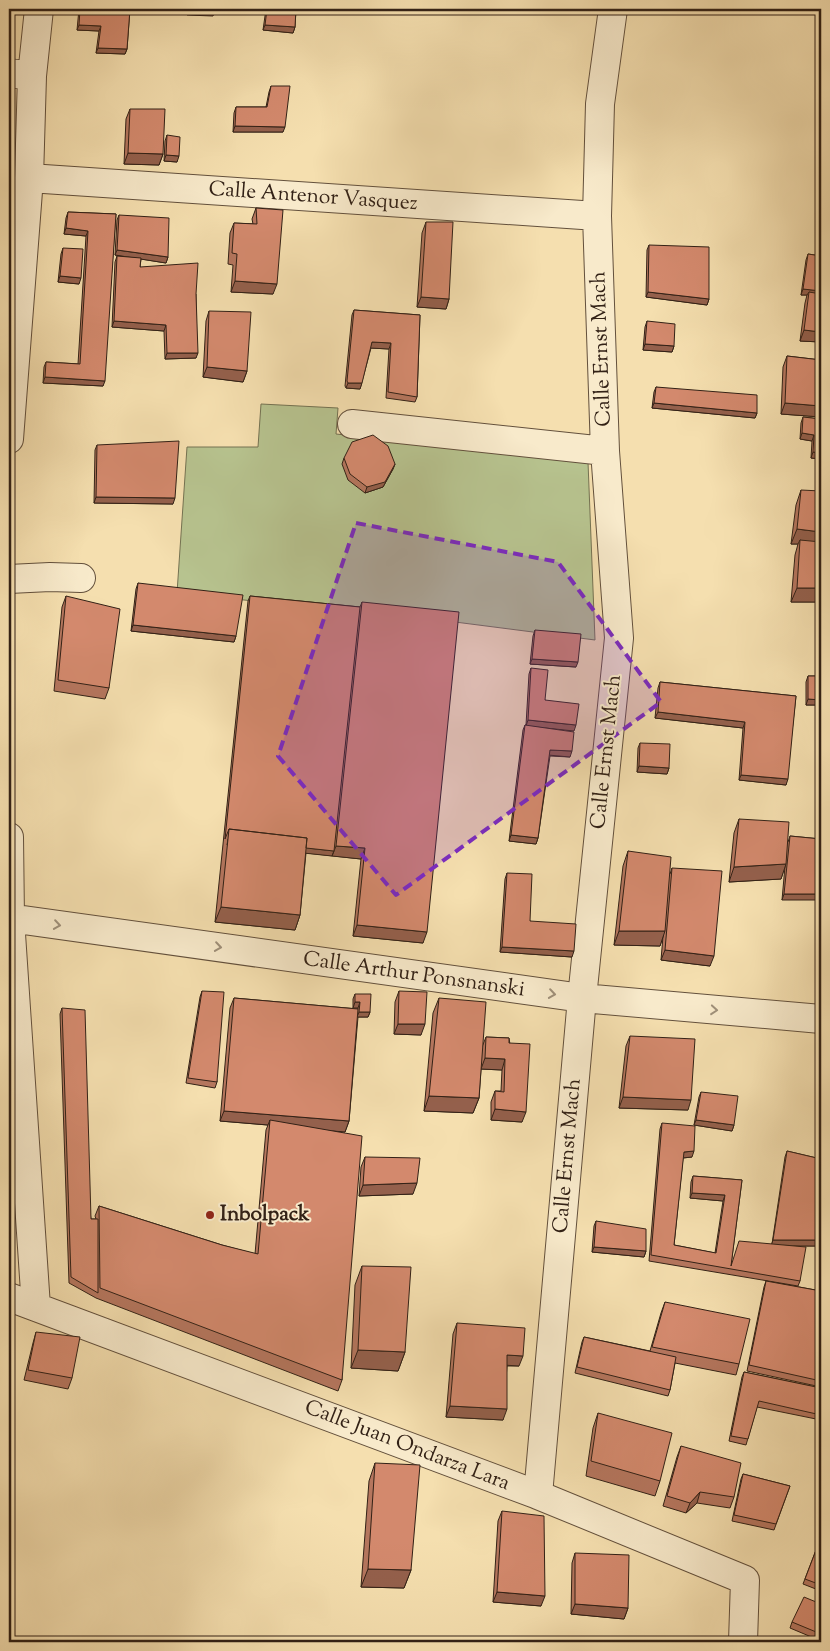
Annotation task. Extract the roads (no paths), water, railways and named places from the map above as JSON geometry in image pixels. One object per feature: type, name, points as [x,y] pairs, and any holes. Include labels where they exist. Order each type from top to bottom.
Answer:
[{"type":"street","points":[[9,438],[13,331],[29,178],[20,74],[39,9]]},
{"type":"street","name":"Calle Ernst Mach","points":[[538,1495],[582,998],[619,638],[605,451],[597,216],[600,104],[613,9]]},
{"type":"street","name":"Calle Antenor Vasquez","points":[[29,178],[597,216]]},
{"type":"street","points":[[352,424],[605,451]]},
{"type":"street","points":[[9,579],[81,578]]},
{"type":"street","points":[[9,837],[10,918],[36,1307]]},
{"type":"street","name":"Calle Arthur Ponsnanski","points":[[10,918],[582,998],[821,1019]]},
{"type":"street","name":"Calle Juan Ondarza Lara","points":[[9,1298],[538,1495],[745,1580],[743,1642]]},
{"type":"place","name":"Inbolpack","points":[[210,1215]]}]
